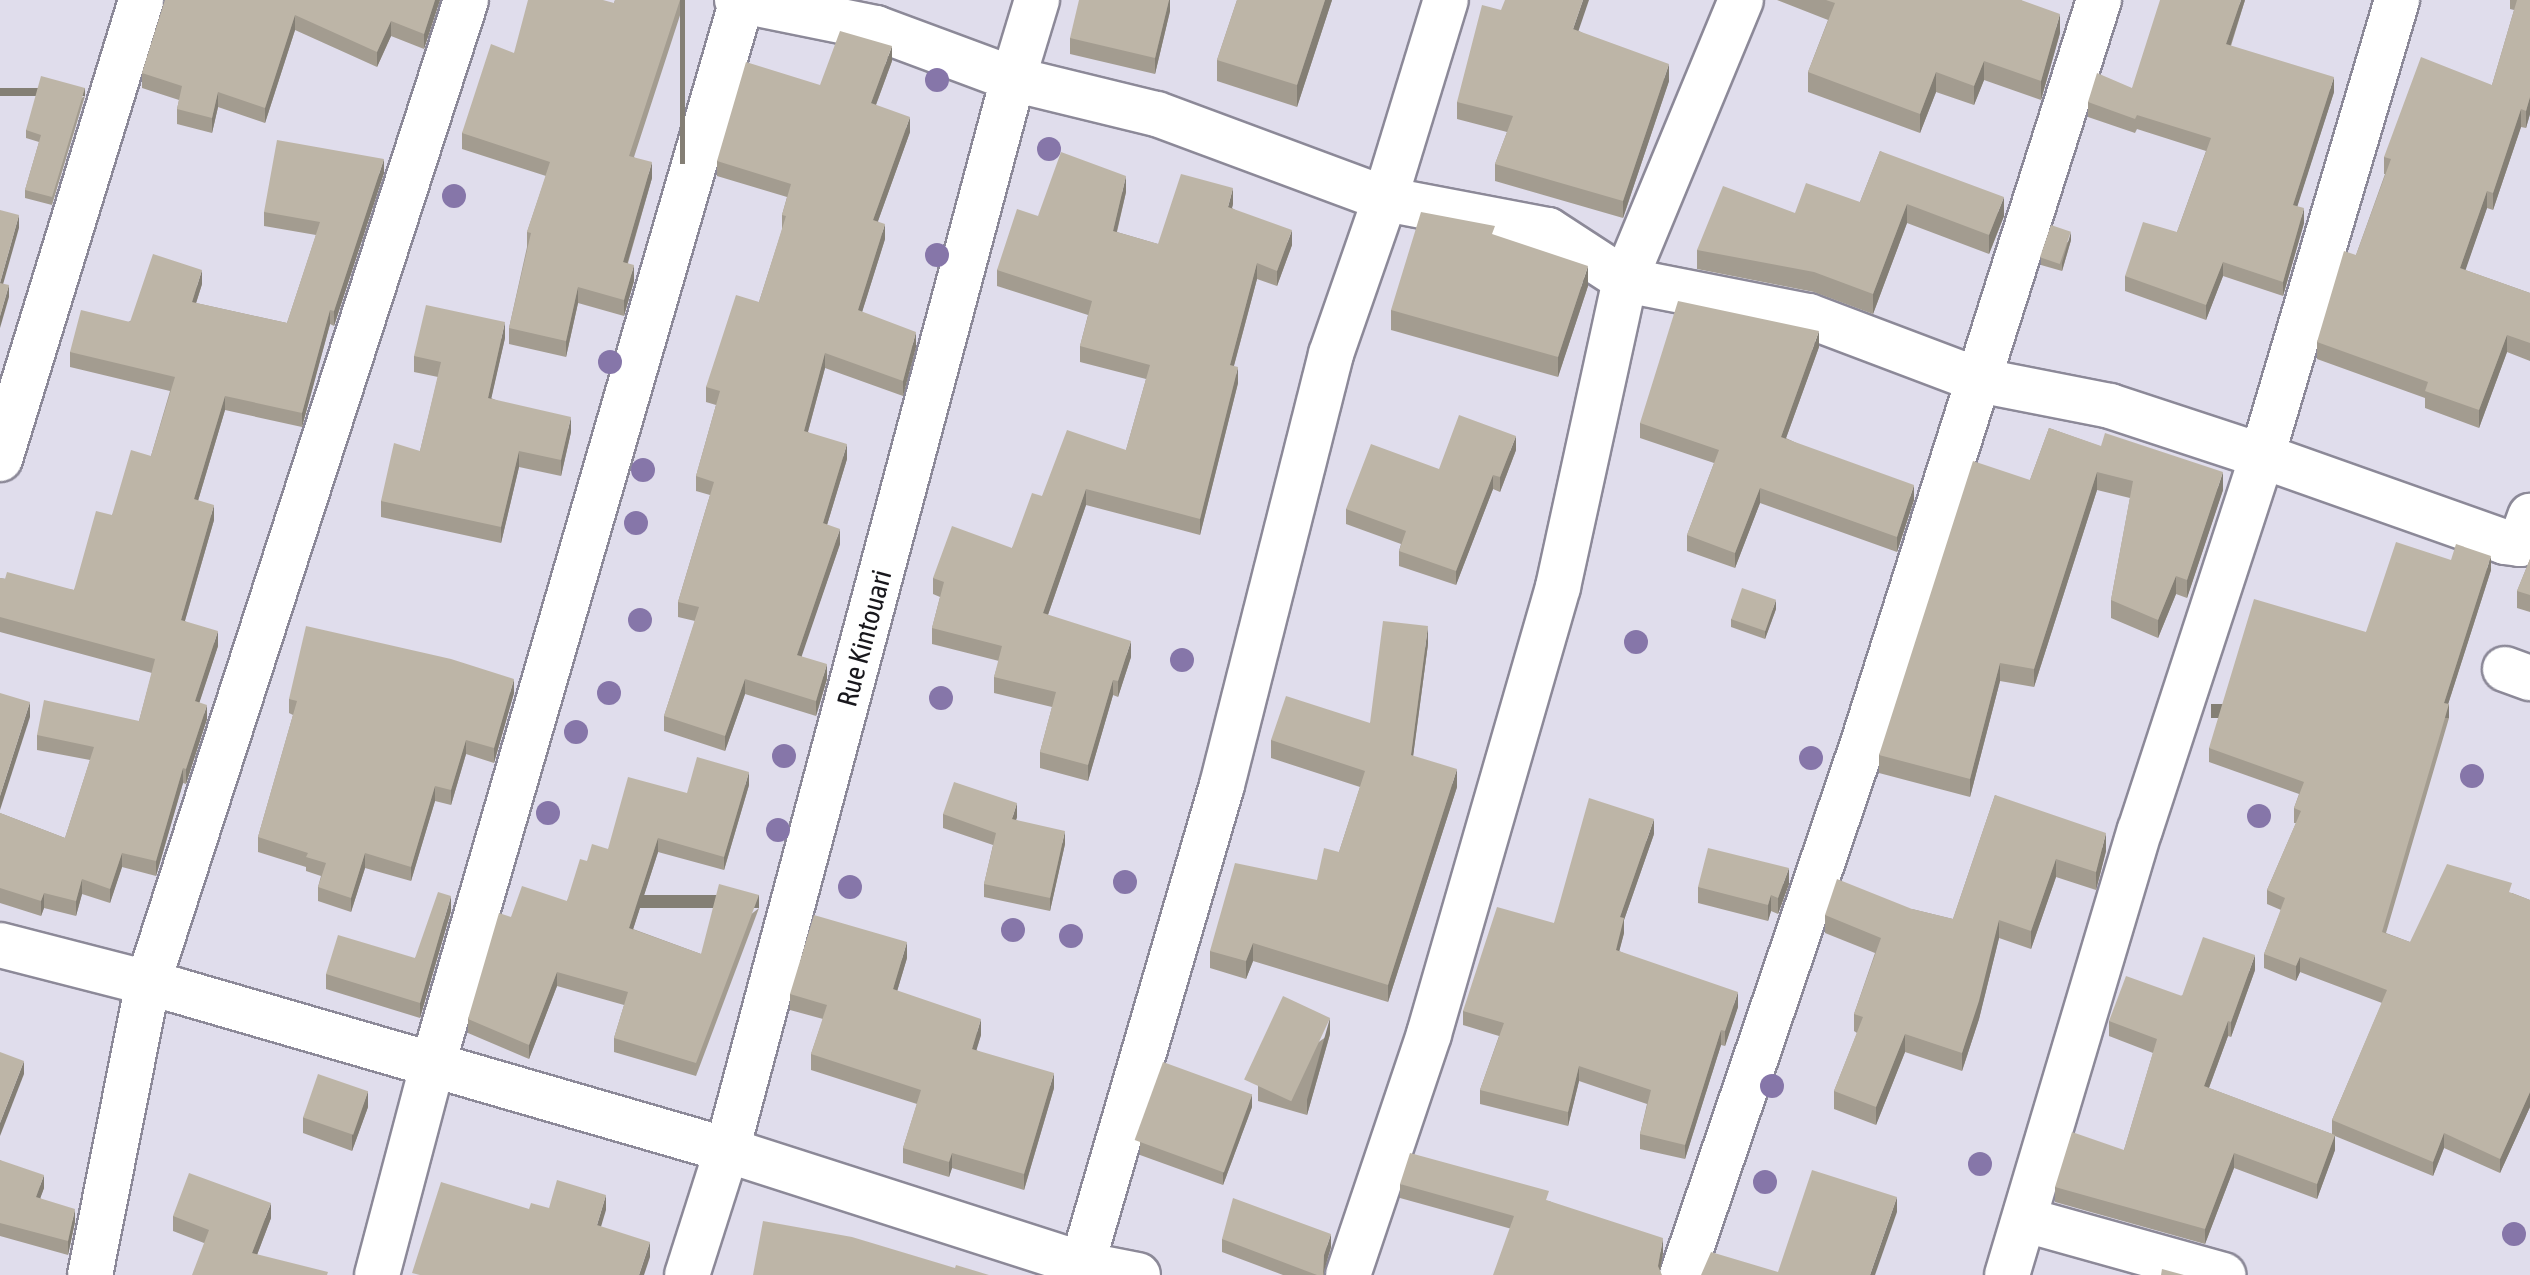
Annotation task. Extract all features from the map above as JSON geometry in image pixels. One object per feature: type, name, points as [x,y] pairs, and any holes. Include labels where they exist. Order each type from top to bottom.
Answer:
[{"type":"street","points":[[0,459],[141,0]]},
{"type":"street","points":[[90,1275],[148,983],[466,0]]},
{"type":"street","name":"Rue Kintouari","points":[[687,1275],[727,1150],[1013,79],[1037,0]]},
{"type":"street","points":[[1080,1270],[1222,785],[1331,354],[1385,199],[1446,0]]},
{"type":"street","points":[[1348,1275],[1429,1034],[1558,587],[1625,280],[1741,0]]},
{"type":"street","points":[[1682,1275],[1863,743],[2099,0]]},
{"type":"street","points":[[2007,1275],[2026,1220],[2140,830],[2262,456],[2397,0]]},
{"type":"street","points":[[377,1275],[432,1067],[740,1],[876,28],[1013,79],[1157,114],[1385,199],[1548,230],[1625,280],[1809,316],[1978,380],[2110,406],[2505,542],[2520,544],[2530,516]]},
{"type":"street","points":[[0,945],[148,983],[727,1150],[1080,1270],[1138,1275]]},
{"type":"street","points":[[2026,1220],[2223,1275]]},
{"type":"building","points":[[165,0],[435,0],[424,34],[391,21],[377,52],[295,15],[265,108],[218,92],[212,118],[177,109],[182,86],[142,73]]},
{"type":"building","points":[[528,0],[603,0],[614,3],[615,0],[680,0],[629,156],[652,162],[623,262],[634,265],[624,300],[578,287],[566,341],[509,328],[531,233],[527,232],[550,162],[462,133],[491,44],[514,53]]},
{"type":"building","points":[[1079,0],[1169,0],[1155,58],[1070,38]]},
{"type":"building","points":[[1237,0],[1325,0],[1297,85],[1217,60]]},
{"type":"building","points":[[1505,0],[1583,0],[1573,29],[1669,64],[1623,201],[1495,164],[1513,116],[1457,102],[1482,5],[1501,10]]},
{"type":"building","points":[[1826,0],[2021,0],[2060,14],[2041,81],[1984,61],[1974,86],[1936,72],[1920,114],[1808,72],[1835,3]]},
{"type":"building","points":[[2160,0],[2241,0],[2226,44],[2334,77],[2293,205],[2304,208],[2283,282],[2223,262],[2206,305],[2125,276],[2143,222],[2177,232],[2211,138],[2137,115],[2135,119],[2088,102],[2097,73],[2132,88]]},
{"type":"building","points":[[2517,0],[2530,0],[2530,97],[2526,111],[2521,109],[2493,193],[2487,191],[2460,268],[2530,293],[2530,343],[2507,335],[2479,410],[2425,391],[2428,382],[2317,342],[2344,251],[2356,255],[2391,159],[2384,157],[2421,57],[2492,85]]},
{"type":"building","points":[[840,31],[892,46],[871,103],[910,117],[873,220],[885,224],[858,310],[916,332],[903,381],[825,353],[804,431],[847,444],[823,523],[840,529],[797,655],[827,664],[816,701],[745,679],[725,736],[664,716],[699,607],[678,602],[714,482],[696,476],[720,391],[706,387],[736,295],[759,302],[786,216],[782,215],[791,184],[717,161],[746,62],[820,85]]},
{"type":"building","points":[[41,76],[85,88],[52,197],[25,190],[41,135],[26,130]]},
{"type":"building","points":[[277,140],[384,159],[334,311],[330,310],[302,413],[225,396],[194,499],[214,505],[181,620],[218,631],[195,701],[207,705],[186,769],[183,768],[156,861],[122,853],[110,889],[82,879],[76,901],[44,893],[41,901],[0,888],[0,813],[65,838],[94,747],[37,735],[44,700],[139,721],[155,659],[0,617],[0,578],[5,579],[7,572],[74,590],[96,511],[112,515],[131,450],[151,456],[175,377],[70,352],[81,310],[130,322],[153,254],[202,270],[192,302],[287,323],[320,222],[264,212]]},
{"type":"building","points":[[1880,151],[2004,197],[1989,235],[1907,204],[1873,294],[1814,272],[1697,250],[1723,186],[1795,213],[1806,183],[1860,202]]},
{"type":"building","points":[[1061,152],[1126,176],[1113,231],[1158,244],[1181,174],[1233,188],[1228,207],[1292,230],[1277,271],[1257,263],[1230,365],[1238,367],[1200,519],[1086,489],[1043,613],[1131,641],[1118,681],[1113,680],[1088,765],[1040,752],[1056,692],[994,677],[1002,646],[932,628],[944,582],[933,578],[952,526],[1012,548],[1032,493],[1042,496],[1067,430],[1126,450],[1150,365],[1080,346],[1092,301],[997,270],[1017,209],[1038,216]]},
{"type":"building","points":[[0,210],[19,215],[0,283]]},
{"type":"building","points":[[1421,212],[1495,226],[1492,234],[1588,266],[1558,357],[1391,310]]},
{"type":"building","points":[[2051,225],[2071,232],[2060,264],[2040,257]]},
{"type":"building","points":[[0,283],[9,285],[0,316]]},
{"type":"building","points":[[1678,301],[1819,331],[1781,437],[1914,485],[1897,537],[1760,488],[1735,553],[1687,535],[1719,450],[1640,423]]},
{"type":"building","points":[[426,305],[505,322],[488,398],[571,417],[561,460],[519,451],[501,527],[381,501],[394,443],[420,451],[441,362],[414,356]]},
{"type":"building","points":[[1459,415],[1516,436],[1500,477],[1493,475],[1456,571],[1399,551],[1406,531],[1346,509],[1371,444],[1439,469]]},
{"type":"building","points":[[2049,428],[2101,446],[2105,433],[2223,472],[2187,580],[2176,576],[2158,620],[2111,600],[2133,481],[2097,472],[2034,669],[2000,663],[1970,779],[1879,755],[1973,461],[2030,480]]},
{"type":"building","points":[[2396,542],[2451,560],[2456,544],[2491,556],[2444,703],[2449,704],[2382,932],[2410,942],[2447,864],[2512,883],[2509,892],[2530,900],[2530,1092],[2500,1159],[2444,1133],[2433,1162],[2332,1120],[2387,990],[2300,957],[2296,966],[2264,954],[2285,898],[2267,890],[2301,811],[2294,808],[2304,782],[2209,748],[2254,599],[2366,632]]},
{"type":"building","points":[[2530,559],[2530,595],[2517,591]]},
{"type":"building","points":[[1742,588],[1776,600],[1765,631],[1731,619]]},
{"type":"building","points":[[1383,621],[1428,626],[1411,755],[1457,769],[1388,985],[1253,943],[1246,961],[1210,951],[1235,863],[1317,880],[1324,848],[1339,852],[1365,771],[1271,740],[1286,696],[1370,723]]},
{"type":"building","points":[[306,626],[451,659],[514,679],[494,748],[466,740],[451,790],[435,786],[411,867],[365,853],[351,898],[318,887],[326,863],[306,857],[308,853],[258,837],[297,701],[289,699]]},
{"type":"building","points":[[0,693],[30,702],[0,796]]},
{"type":"building","points":[[697,757],[749,772],[724,857],[658,838],[629,928],[701,954],[719,884],[759,895],[696,1063],[614,1038],[628,992],[557,972],[529,1045],[468,1019],[499,913],[511,917],[522,886],[567,901],[580,859],[587,861],[592,844],[608,849],[628,777],[687,793]]},
{"type":"building","points":[[954,782],[1017,803],[1012,819],[1065,831],[1050,898],[984,884],[996,833],[943,814]]},
{"type":"building","points":[[1995,795],[2106,833],[2096,872],[2056,859],[2031,931],[1999,920],[1979,1001],[1962,1053],[1905,1034],[1876,1107],[1834,1091],[1863,1017],[1854,1014],[1881,938],[1825,915],[1837,879],[1912,909],[1953,919]]},
{"type":"building","points":[[1589,798],[1654,819],[1620,917],[1624,918],[1616,950],[1738,992],[1725,1031],[1721,1030],[1685,1145],[1640,1134],[1651,1090],[1579,1066],[1568,1112],[1480,1090],[1504,1023],[1463,1011],[1497,907],[1554,923]]},
{"type":"building","points":[[1708,848],[1789,868],[1778,898],[1771,895],[1768,905],[1698,887]]},
{"type":"building","points":[[438,892],[451,896],[420,1003],[326,974],[338,935],[415,958]]},
{"type":"building","points":[[814,915],[907,942],[893,989],[981,1019],[972,1049],[1054,1073],[1024,1174],[952,1153],[949,1162],[903,1148],[921,1090],[811,1054],[827,1005],[790,994]]},
{"type":"building","points":[[2203,937],[2255,955],[2204,1086],[2335,1135],[2317,1184],[2234,1153],[2205,1229],[2055,1187],[2072,1132],[2124,1150],[2157,1039],[2109,1021],[2126,976],[2182,996]]},
{"type":"building","points":[[1283,996],[1330,1018],[1291,1101],[1244,1079]]},
{"type":"building","points":[[0,1052],[24,1061],[0,1123]]},
{"type":"building","points":[[1163,1062],[1252,1094],[1224,1172],[1135,1140]]},
{"type":"building","points":[[318,1074],[368,1091],[353,1135],[303,1117]]},
{"type":"building","points":[[1410,1153],[1549,1191],[1546,1200],[1663,1238],[1658,1266],[1662,1275],[1493,1275],[1514,1216],[1400,1184]]},
{"type":"building","points":[[0,1160],[44,1175],[36,1197],[75,1209],[68,1241],[0,1223]]},
{"type":"building","points":[[1812,1170],[1897,1197],[1870,1275],[1701,1275],[1711,1252],[1778,1272]]},
{"type":"building","points":[[189,1173],[271,1203],[252,1253],[328,1272],[327,1275],[192,1275],[209,1230],[173,1216]]},
{"type":"building","points":[[557,1180],[606,1195],[597,1225],[650,1242],[639,1275],[412,1273],[441,1182],[529,1209],[531,1203],[549,1208]]},
{"type":"building","points":[[1233,1198],[1331,1234],[1324,1255],[1323,1275],[1222,1239]]},
{"type":"building","points":[[763,1221],[852,1237],[989,1275],[753,1275]]},
{"type":"building","points":[[2162,1269],[2184,1275],[2161,1275]]}]
